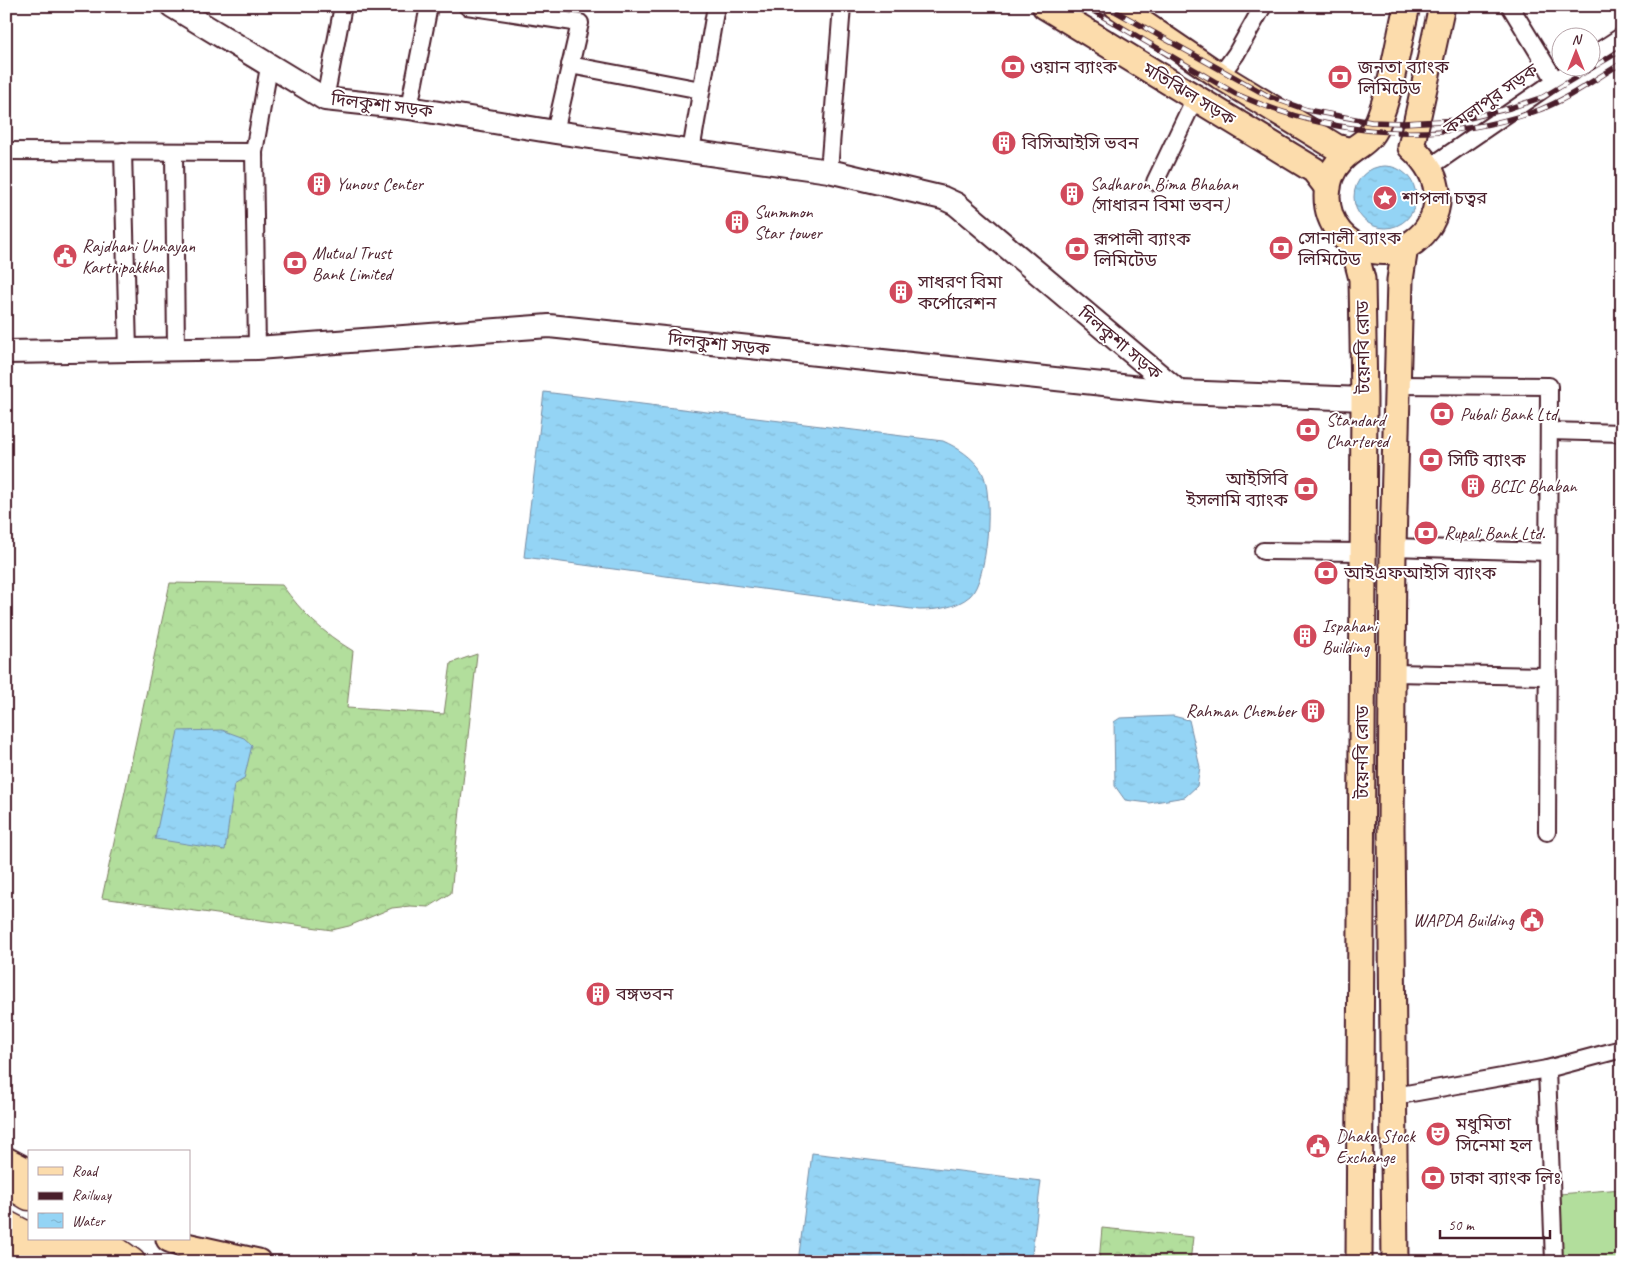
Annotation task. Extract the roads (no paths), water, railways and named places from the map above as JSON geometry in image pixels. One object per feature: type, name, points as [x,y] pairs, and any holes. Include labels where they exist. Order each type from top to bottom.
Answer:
[{"type":"highway","points":[[6,1182],[28,1195]]},
{"type":"highway","points":[[6,1200],[28,1212]]},
{"type":"highway","points":[[6,1210],[28,1221]]},
{"type":"highway","points":[[6,1224],[28,1239]]},
{"type":"highway","points":[[73,1240],[106,1262]]},
{"type":"highway","points":[[100,1240],[131,1262]]},
{"type":"highway","points":[[40,1247],[69,1262]]},
{"type":"highway","points":[[40,1247],[90,1262]]},
{"type":"main road","name":"মতিঝিল সড়ক","points":[[1045,6],[1314,170],[1328,188]]},
{"type":"main road","name":"মতিঝিল সড়ক","points":[[1117,6],[1220,76],[1336,147],[1358,147]]},
{"type":"main road","points":[[1407,6],[1377,124],[1358,147],[1339,162],[1331,175],[1328,188],[1328,206],[1332,220],[1356,255],[1367,250],[1394,251],[1404,257],[1427,230],[1435,216],[1438,199],[1437,182],[1430,167],[1411,147],[1442,6]]},
{"type":"main road","name":"টয়েনবি রোড","points":[[1356,255],[1362,279],[1364,399],[1359,1262]]},
{"type":"main road","name":"টয়েনবি রোড","points":[[1396,1262],[1391,828],[1393,547],[1397,385],[1404,257]]},
{"type":"main road","points":[[6,1160],[28,1171]]},
{"type":"main road","points":[[171,1240],[186,1246],[258,1262]]},
{"type":"main road","points":[[6,1242],[40,1247]]},
{"type":"street","name":"দিলকুশা সড়ক","points":[[172,6],[325,99],[409,108],[555,132],[829,171],[943,198],[956,204],[1179,392]]},
{"type":"street","points":[[325,99],[343,6]]},
{"type":"street","points":[[409,108],[429,6]]},
{"type":"street","points":[[466,6],[580,23],[555,132]]},
{"type":"street","points":[[691,151],[716,6]]},
{"type":"street","points":[[829,171],[842,6]]},
{"type":"street","points":[[1220,76],[1236,54],[1263,6]]},
{"type":"street","name":"কমলাপুর সড়ক","points":[[1430,167],[1555,80],[1510,6]]},
{"type":"street","points":[[1600,50],[1622,36]]},
{"type":"street","points":[[570,65],[702,90]]},
{"type":"street","points":[[257,348],[254,152],[270,67]]},
{"type":"street","points":[[1155,182],[1196,98]]},
{"type":"street","points":[[6,151],[254,152]]},
{"type":"street","points":[[123,151],[128,351]]},
{"type":"street","points":[[174,152],[176,350]]},
{"type":"street","name":"দিলকুশা সড়ক","points":[[6,352],[257,348],[548,326],[1179,392],[1364,399]]},
{"type":"street","points":[[1397,385],[1549,386],[1547,832]]},
{"type":"street","points":[[1549,431],[1622,433]]},
{"type":"street","points":[[1393,547],[1548,552]]},
{"type":"street","points":[[1263,551],[1362,552]]},
{"type":"street","points":[[1393,673],[1548,676]]},
{"type":"street","points":[[1395,1096],[1547,1069],[1622,1049]]},
{"type":"street","points":[[1547,1069],[1554,1262]]},
{"type":"street","points":[[6,1259],[40,1247]]},
{"type":"water","name":"শাপলা চত্বর","points":[[1379,166],[1391,166],[1407,175],[1414,185],[1416,197],[1414,209],[1407,219],[1391,228],[1379,228],[1368,223],[1359,214],[1354,203],[1354,191],[1359,180],[1368,171]]},
{"type":"water","points":[[544,392],[943,441],[970,458],[982,472],[986,483],[988,498],[987,536],[985,555],[976,587],[970,596],[952,606],[919,610],[524,557]]},
{"type":"water","points":[[1173,716],[1189,720],[1200,767],[1197,786],[1185,797],[1149,803],[1125,800],[1115,786],[1114,722],[1120,718]]},
{"type":"water","points":[[222,730],[244,738],[252,745],[244,779],[234,785],[225,850],[155,839],[178,731]]},
{"type":"water","points":[[812,1153],[1041,1181],[1031,1262],[798,1262]]},
{"type":"railway","points":[[1085,6],[1236,94],[1272,109],[1310,120],[1386,132],[1463,129],[1539,110],[1571,95],[1622,63]]},
{"type":"railway","points":[[1106,6],[1270,97],[1307,110],[1371,122],[1403,123],[1461,120],[1510,108],[1543,97],[1622,50]]},
{"type":"place","name":"ওয়ান ব্যাংক","points":[[1013,67]]},
{"type":"place","name":"জনতা ব্যাংক লিমিটেড","points":[[1340,77]]},
{"type":"place","name":"বিসিআইসি ভবন","points":[[1004,143]]},
{"type":"place","name":"Yunous Center","points":[[319,184]]},
{"type":"place","name":"Sadharon Bima Bhaban (সাধারন বিমা ভবন)","points":[[1072,194]]},
{"type":"place","name":"শাপলা চত্বর","points":[[1385,198]]},
{"type":"place","name":"Sunmmon Star tower","points":[[737,222]]},
{"type":"place","name":"সোনালী ব্যাংক লিমিটেড","points":[[1281,248]]},
{"type":"place","name":"রূপালী ব্যাংক লিমিটেড","points":[[1077,249]]},
{"type":"place","name":"Rajdhani Unnayan Kartripakkha","points":[[65,256]]},
{"type":"place","name":"Mutual Trust Bank Limited","points":[[295,263]]},
{"type":"place","name":"সাধরণ বিমা কর্পোরেশন","points":[[901,292]]},
{"type":"place","name":"Pubali Bank Ltd","points":[[1442,414]]},
{"type":"place","name":"Standard Chartered","points":[[1308,430]]},
{"type":"place","name":"সিটি ব্যাংক","points":[[1431,460]]},
{"type":"place","name":"BCIC Bhaban","points":[[1473,486]]},
{"type":"place","name":"আইসিবি ইসলামি ব্যাংক","points":[[1306,489]]},
{"type":"place","name":"Rupali Bank Ltd.","points":[[1426,533]]},
{"type":"place","name":"আইএফআইসি ব্যাংক","points":[[1326,573]]},
{"type":"place","name":"Ispahani Building","points":[[1305,636]]},
{"type":"place","name":"Rahman Chember","points":[[1313,711]]},
{"type":"place","name":"WAPDA Building","points":[[1532,920]]},
{"type":"place","name":"বঙ্গভবন","points":[[598,994]]},
{"type":"place","name":"মধুমিতা সিনেমা হল","points":[[1438,1134]]},
{"type":"place","name":"Dhaka Stock Exchange","points":[[1318,1146]]},
{"type":"place","name":"ঢাকা ব্যাংক লিঃ","points":[[1433,1178]]}]
